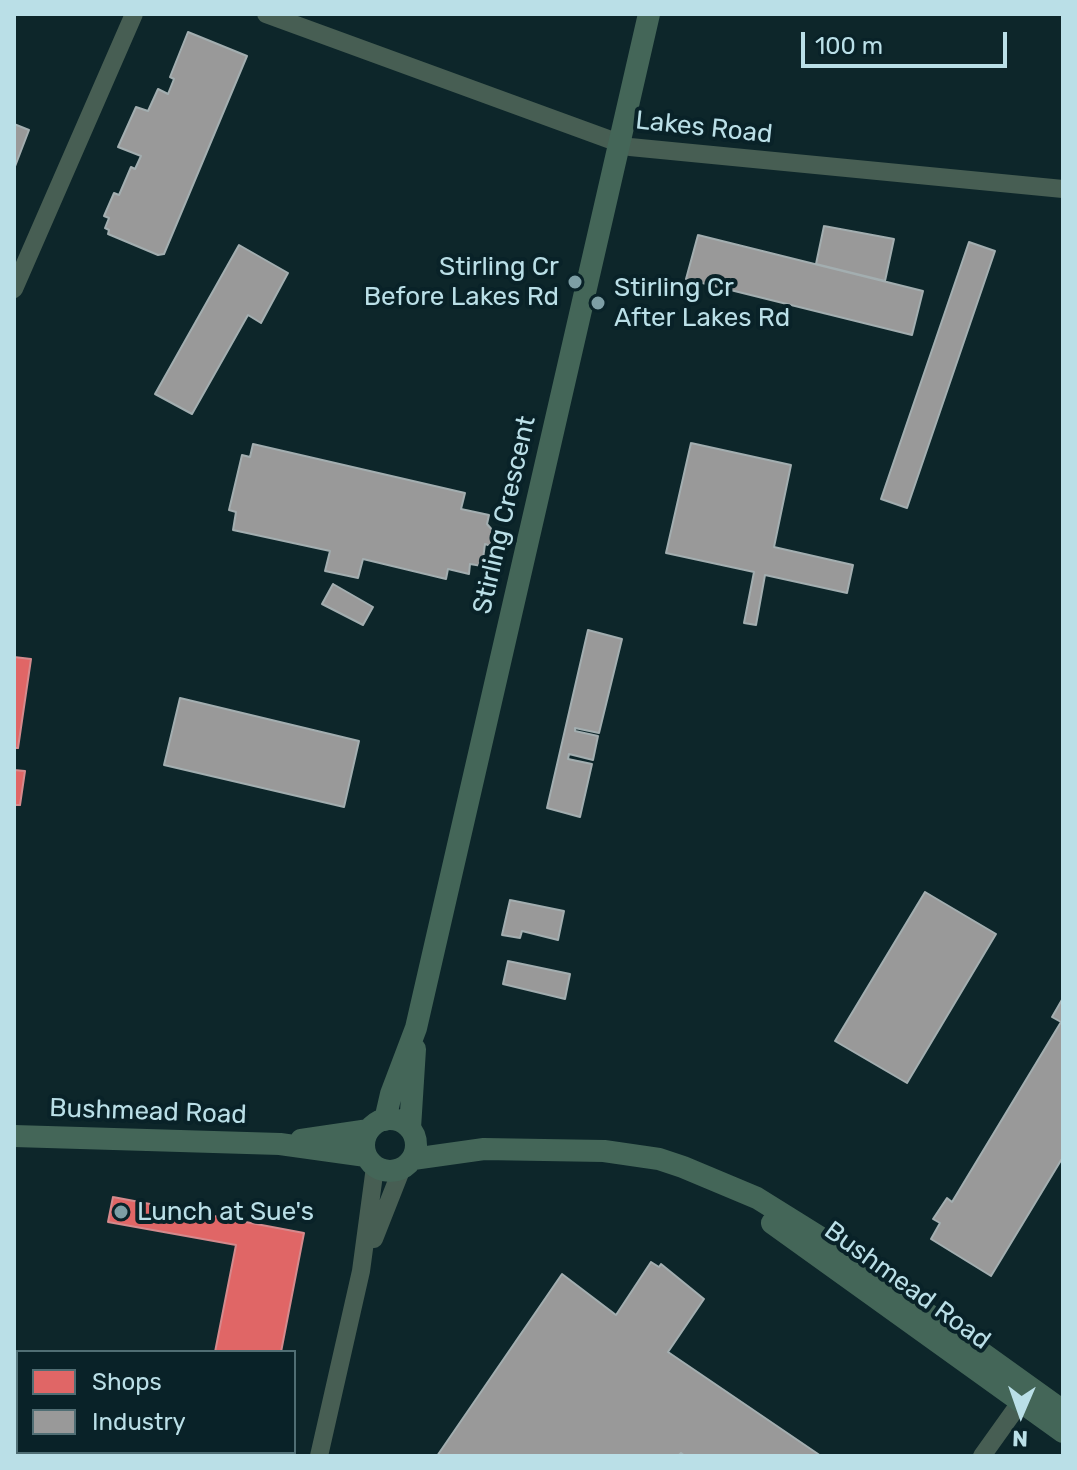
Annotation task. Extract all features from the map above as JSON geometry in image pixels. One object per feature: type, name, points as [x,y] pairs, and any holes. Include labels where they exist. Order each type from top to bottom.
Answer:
[{"type":"main road","name":"Stirling Crescent","points":[[377,1125],[416,1028],[649,14]]},
{"type":"main road","name":"Stirling Crescent","points":[[412,1131],[416,1028]]},
{"type":"main road","name":"Bushmead Road","points":[[280,1144],[403,1122],[412,1131],[484,1149],[634,1154],[683,1167],[720,1184],[1025,1396],[1063,1432]]},
{"type":"main road","points":[[371,1161],[364,1143],[377,1125]]},
{"type":"main road","points":[[408,1164],[417,1147],[412,1131]]},
{"type":"main road","name":"Bushmead Road","points":[[14,1136],[280,1144],[371,1161],[393,1171],[408,1164],[484,1149]]},
{"type":"main road","name":"Bushmead Road","points":[[1025,1396],[1063,1411]]},
{"type":"street","points":[[14,289],[134,14]]},
{"type":"street","name":"Lakes Road","points":[[266,14],[618,144],[1063,189]]},
{"type":"street","points":[[319,1456],[361,1271],[371,1161]]},
{"type":"street","points":[[361,1271],[408,1164]]},
{"type":"street","points":[[982,1456],[1025,1396]]},
{"type":"building: Shops","points":[[14,657],[31,659],[18,748],[14,748]]},
{"type":"building: Shops","points":[[14,770],[25,771],[20,805],[14,805]]},
{"type":"building: Shops","points":[[113,1197],[304,1233],[281,1350],[215,1350],[236,1245],[108,1222]]},
{"type":"building: Industry","points":[[188,32],[247,56],[164,254],[158,255],[108,234],[109,230],[105,228],[109,218],[104,216],[114,193],[119,195],[131,167],[135,169],[141,156],[118,147],[136,107],[148,111],[158,89],[168,94],[174,79],[170,77]]},
{"type":"building: Industry","points":[[14,124],[29,130],[14,169]]},
{"type":"building: Industry","points":[[824,226],[894,239],[885,281],[816,264]]},
{"type":"building: Industry","points":[[698,235],[923,291],[912,335],[686,279]]},
{"type":"building: Industry","points":[[969,242],[995,251],[907,508],[881,499]]},
{"type":"building: Industry","points":[[239,245],[288,273],[261,323],[248,315],[192,414],[155,394]]},
{"type":"building: Industry","points":[[691,443],[791,465],[774,547],[853,565],[847,593],[765,575],[756,625],[744,623],[754,572],[666,553]]},
{"type":"building: Industry","points":[[253,444],[465,493],[461,509],[489,515],[487,524],[494,532],[491,546],[485,544],[482,566],[470,564],[469,574],[448,569],[446,579],[363,559],[358,578],[325,571],[330,551],[233,530],[236,512],[229,510],[242,455],[250,457]]},
{"type":"building: Industry","points":[[333,584],[373,607],[363,625],[322,604]]},
{"type":"building: Industry","points":[[588,630],[622,639],[599,733],[575,728],[575,731],[598,736],[593,760],[569,754],[568,759],[592,764],[580,817],[547,808]]},
{"type":"building: Industry","points":[[180,698],[359,741],[344,807],[164,765]]},
{"type":"building: Industry","points":[[925,892],[996,934],[907,1083],[835,1041]]},
{"type":"building: Industry","points":[[510,900],[564,911],[558,940],[522,931],[520,938],[502,935]]},
{"type":"building: Industry","points":[[508,961],[570,974],[565,999],[503,984]]},
{"type":"building: Industry","points":[[1063,998],[1063,1157],[991,1276],[931,1239],[940,1223],[933,1219],[947,1198],[952,1202],[1061,1022],[1052,1017]]},
{"type":"building: Industry","points":[[651,1262],[659,1267],[661,1264],[704,1299],[668,1352],[821,1456],[685,1456],[681,1453],[678,1456],[437,1456],[562,1274],[616,1315]]},
{"type":"place","name":"Stirling Cr Before Lakes Rd","points":[[575,282]]},
{"type":"place","name":"Stirling Cr After Lakes Rd","points":[[598,303]]},
{"type":"place","name":"Lunch at Sue's","points":[[121,1212]]}]
